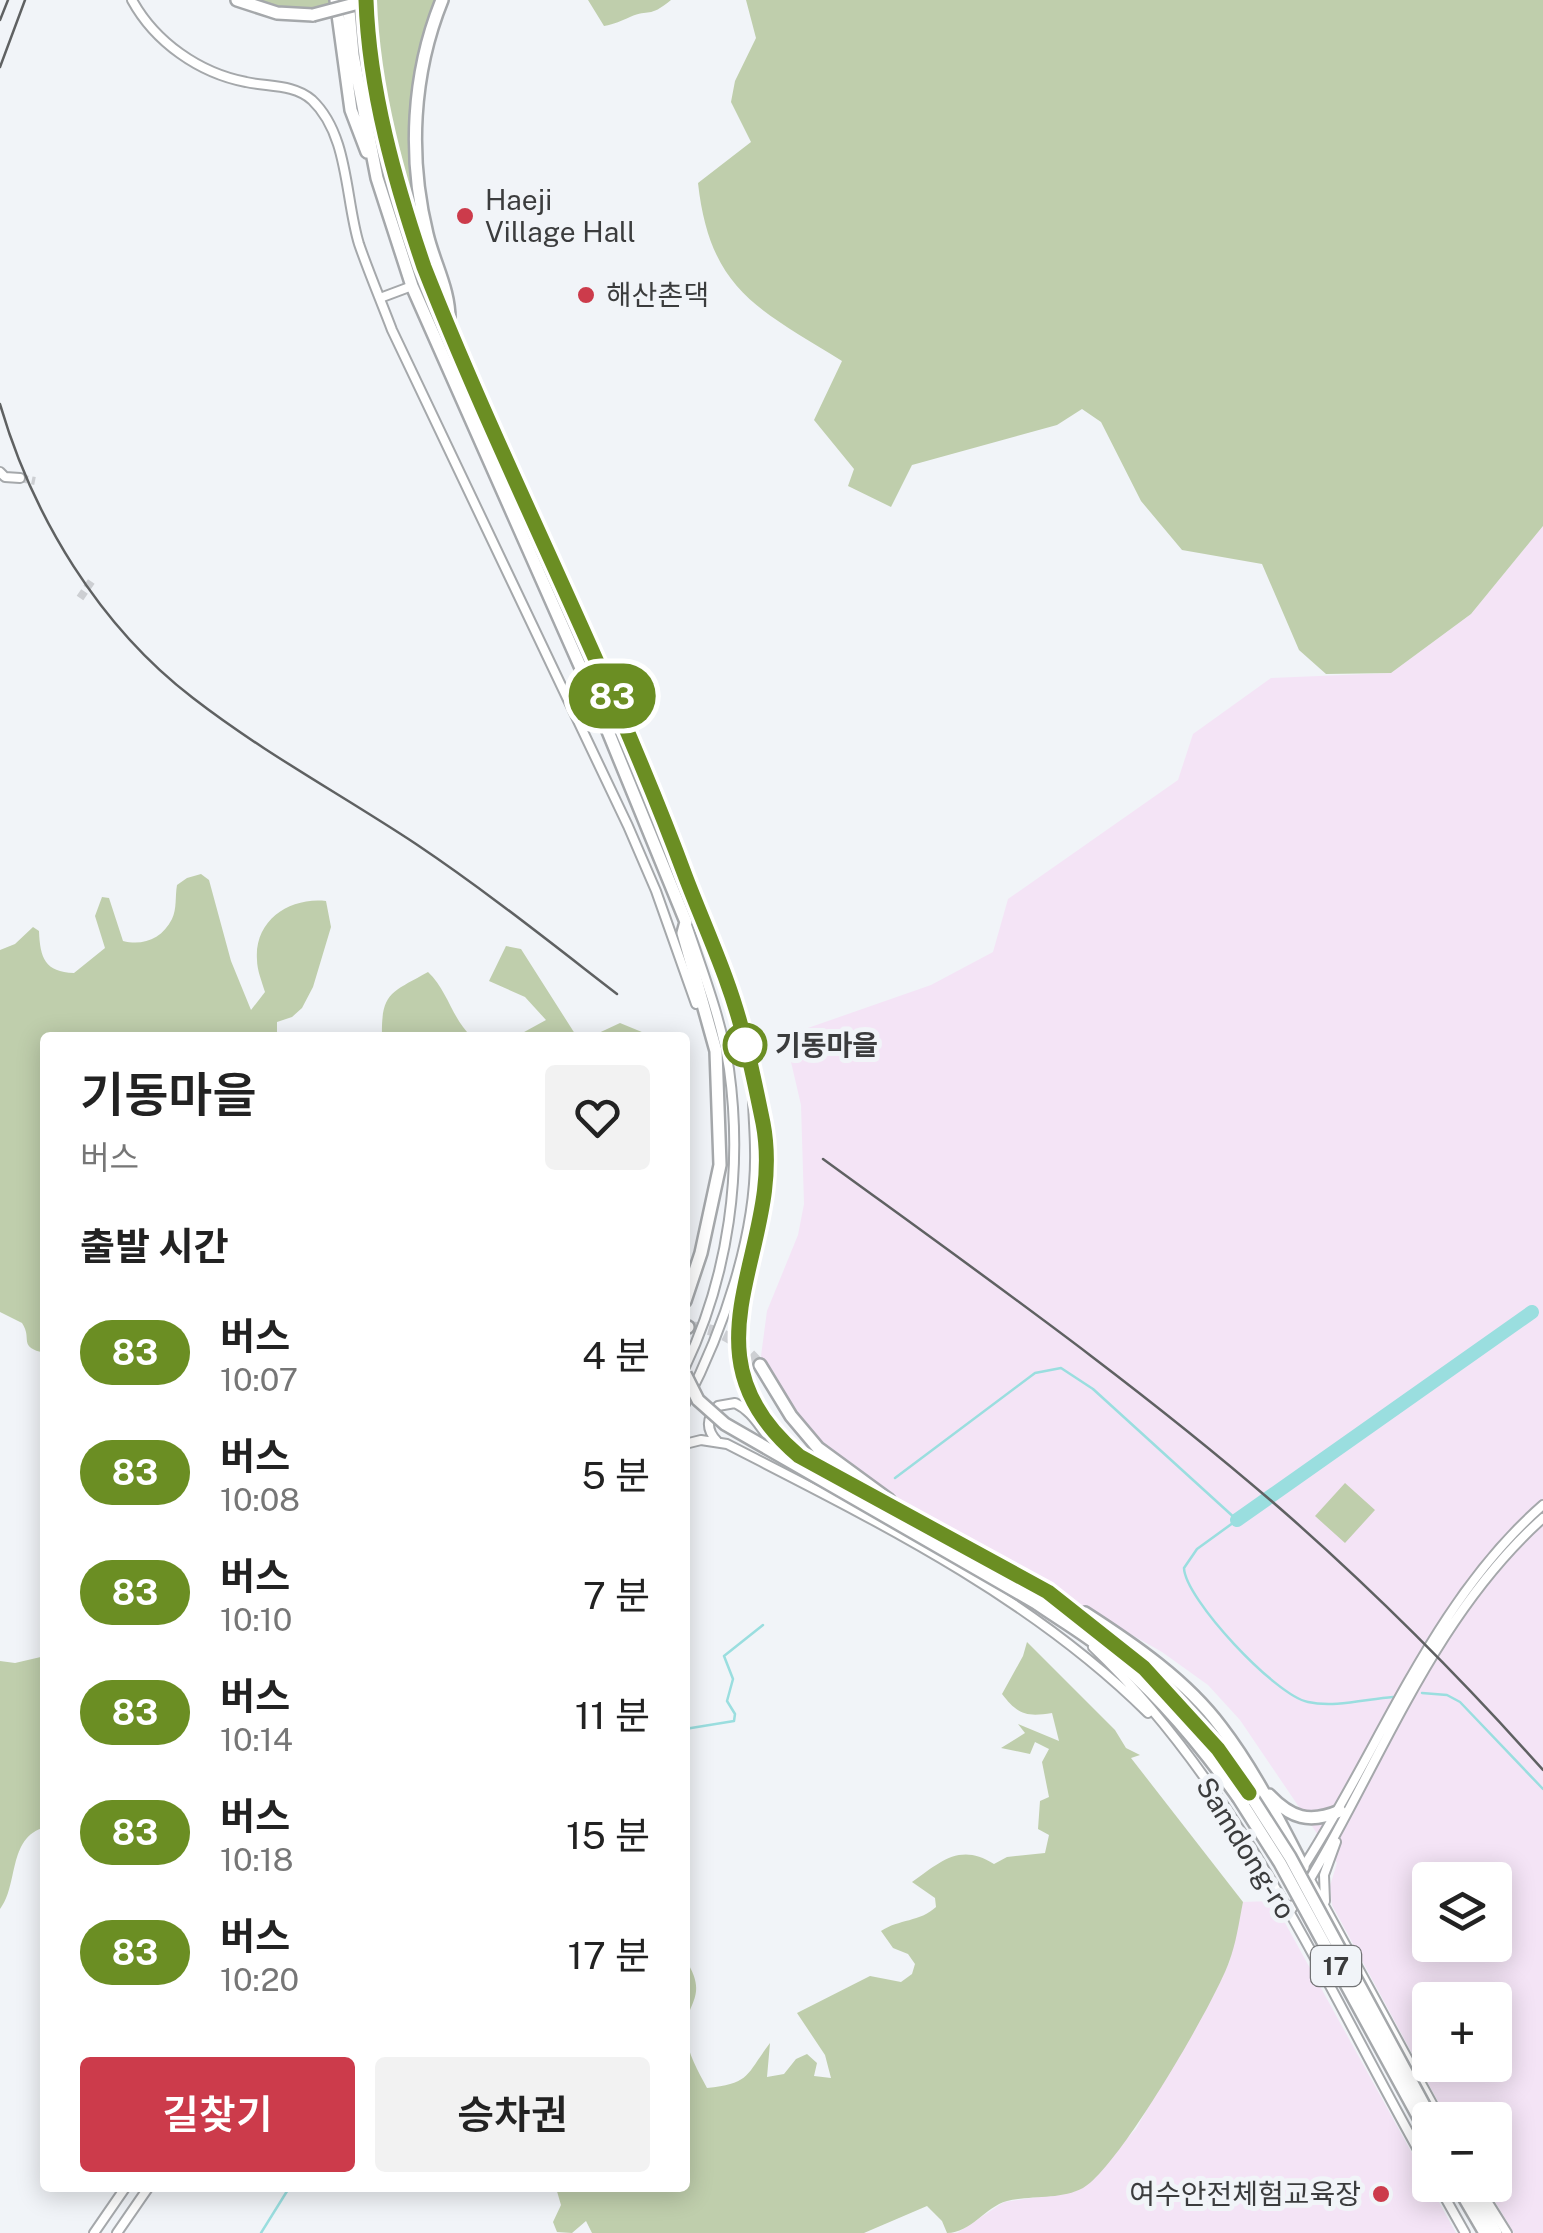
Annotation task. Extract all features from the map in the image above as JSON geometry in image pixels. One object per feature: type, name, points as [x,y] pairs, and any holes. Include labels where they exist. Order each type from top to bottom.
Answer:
[{"type":"highway","points":[[237,0],[276,14],[313,15],[368,0]]},
{"type":"highway","points":[[336,0],[350,110],[412,286],[596,702],[686,922],[680,942],[716,1052],[720,1165],[690,1286]]},
{"type":"highway","points":[[348,0],[377,178]]},
{"type":"highway","name":"17","points":[[368,0],[378,96],[404,206],[449,326],[670,832],[743,1032],[764,1127],[765,1183],[737,1320],[738,1361],[758,1408],[799,1456],[1048,1592],[1144,1668],[1218,1749],[1248,1791],[1298,1872],[1422,2102]]},
{"type":"highway","points":[[442,0],[421,79],[416,164],[428,239],[447,293],[449,326]]},
{"type":"highway","points":[[760,1366],[790,1416],[818,1448],[905,1511]]},
{"type":"highway","name":"17","points":[[690,1382],[698,1400],[724,1424],[1036,1603],[1104,1650],[1165,1707],[1248,1791],[1280,1863],[1412,2105]]},
{"type":"highway","points":[[1248,1791],[1296,1816],[1318,1819],[1343,1814]]},
{"type":"highway","points":[[1248,1791],[1303,1867]]},
{"type":"highway","points":[[1467,2202],[1485,2233]]},
{"type":"highway","points":[[1479,2202],[1496,2233]]},
{"type":"street","points":[[132,0],[149,26],[200,66],[247,83],[296,90],[318,107],[327,121],[342,165],[360,244],[398,344],[628,826],[680,942],[696,1004]]},
{"type":"street","points":[[360,244],[374,240]]},
{"type":"street","points":[[380,298],[412,286]]},
{"type":"street","points":[[398,344],[410,341]]},
{"type":"street","points":[[0,472],[20,478]]},
{"type":"street","points":[[686,922],[714,1002],[729,1069],[734,1172],[723,1256],[690,1358]]},
{"type":"street","points":[[690,1393],[714,1342],[736,1278],[747,1227],[755,1152],[754,1086]]},
{"type":"street","points":[[718,1441],[709,1429],[710,1417],[722,1404],[735,1403],[747,1411],[776,1448],[799,1456]]},
{"type":"street","points":[[690,1443],[718,1441],[1012,1600],[1088,1656],[1173,1738]]},
{"type":"street","points":[[1289,1913],[1445,1622],[1491,1558],[1543,1505]]},
{"type":"street","points":[[1282,1898],[1343,1814],[1451,1628],[1510,1549],[1543,1518]]},
{"type":"street","points":[[1076,1631],[1127,1680],[1173,1738]]},
{"type":"street","name":"Samdong-ro","points":[[1173,1738],[1212,1789],[1282,1898],[1412,2138]]},
{"type":"street","points":[[1327,1910],[1324,1874],[1343,1814]]},
{"type":"street","name":"Samdong-ro","points":[[1303,1867],[1431,2102]]},
{"type":"street","points":[[90,2233],[122,2192]]},
{"type":"street","points":[[117,2233],[145,2192]]},
{"type":"street","points":[[1448,2202],[1465,2233]]},
{"type":"street","points":[[1487,2202],[1506,2233]]},
{"type":"shaded area","points":[[1543,526],[1543,2233],[1514,2233],[1495,2202],[1512,2202],[1512,2102],[1438,2102],[1427,2082],[1512,2082],[1512,1982],[1412,1982],[1412,2053],[1332,1905],[1330,1886],[1337,1863],[1240,1720],[1208,1685],[1162,1652],[865,1483],[827,1456],[763,1370],[761,1356],[767,1311],[798,1235],[804,1204],[801,1105],[785,1036],[931,985],[993,952],[1008,899],[1178,780],[1193,734],[1271,678],[1391,673],[1471,614]]},
{"type":"shaded area","points":[[1273,1901],[1412,2153],[1412,2202],[1439,2202],[1456,2233],[957,2233],[1004,2202],[1073,2192],[1136,2129],[1229,1963],[1243,1902]]},
{"type":"green space","points":[[237,0],[442,0],[418,98],[419,195],[385,205],[351,110],[337,10],[313,15]]},
{"type":"green space","points":[[588,0],[671,0],[653,11],[604,26]]},
{"type":"green space","points":[[746,0],[1543,0],[1543,526],[1471,614],[1391,673],[1326,674],[1299,650],[1262,564],[1182,550],[1141,501],[1101,422],[1082,409],[1057,425],[912,465],[891,507],[848,486],[854,469],[814,420],[842,361],[743,293],[714,249],[704,220],[698,183],[751,142],[731,102],[735,81],[756,38]]},
{"type":"green space","points":[[201,874],[209,880],[231,961],[251,1010],[265,992],[257,960],[261,933],[288,907],[326,901],[331,927],[313,987],[302,1008],[277,1022],[277,1032],[40,1032],[40,1352],[36,1351],[28,1345],[22,1323],[0,1312],[0,950],[15,944],[33,927],[39,931],[46,962],[56,970],[74,973],[105,948],[95,916],[102,897],[109,898],[123,941],[145,942],[163,932],[172,919],[177,885]]},
{"type":"green space","points":[[506,946],[521,949],[574,1032],[524,1032],[546,1020],[525,997],[489,981]]},
{"type":"green space","points":[[428,972],[468,1032],[382,1032],[386,1002]]},
{"type":"green space","points":[[620,1023],[642,1032],[601,1032]]},
{"type":"green space","points":[[1345,1483],[1375,1510],[1345,1543],[1315,1516]]},
{"type":"green space","points":[[1027,1642],[1115,1730],[1126,1748],[1140,1755],[1131,1758],[1243,1902],[1234,1948],[1220,1983],[1164,2084],[1099,2175],[1083,2188],[1065,2194],[1007,2201],[956,2232],[947,2233],[942,2221],[927,2206],[864,2233],[592,2233],[586,2221],[572,2233],[557,2232],[553,2222],[561,2205],[557,2192],[690,2192],[690,2051],[707,2088],[732,2084],[746,2076],[770,2043],[767,2077],[784,2074],[796,2059],[807,2054],[817,2063],[814,2076],[831,2078],[825,2055],[797,2013],[870,1976],[901,1982],[912,1974],[915,1964],[908,1954],[893,1948],[881,1931],[936,1907],[935,1898],[912,1882],[941,1862],[960,1855],[994,1864],[1007,1857],[1045,1853],[1049,1835],[1038,1829],[1040,1801],[1049,1797],[1042,1762],[1049,1749],[1035,1742],[1030,1754],[1001,1748],[1025,1733],[1018,1724],[1059,1741],[1052,1713],[1024,1713],[1002,1694]]},
{"type":"green space","points":[[40,1657],[40,1830],[19,1851],[0,1909],[0,1661],[15,1663]]},
{"type":"green space","points":[[690,1968],[696,1983],[690,2011]]},
{"type":"waterway","points":[[1237,1520],[1532,1312]]},
{"type":"waterway","points":[[895,1478],[1035,1373],[1061,1368],[1093,1389],[1237,1520],[1197,1549],[1184,1568],[1199,1601],[1255,1665],[1275,1683],[1308,1702],[1339,1704],[1393,1697]]},
{"type":"waterway","points":[[690,1728],[734,1721],[735,1714],[727,1701],[733,1679],[724,1656],[763,1625]]},
{"type":"waterway","points":[[1422,1693],[1447,1695],[1460,1702],[1543,1789]]},
{"type":"waterway","points":[[261,2233],[287,2192]]},
{"type":"tunnel","points":[[20,478],[35,481]]},
{"type":"tunnel","points":[[80,598],[93,579]]},
{"type":"tunnel","points":[[692,1327],[730,1339],[760,1365]]},
{"type":"railway","points":[[0,20],[8,0]]},
{"type":"railway","points":[[0,67],[25,0]]},
{"type":"railway","points":[[0,404],[14,446],[51,528],[99,603],[159,669],[247,737],[442,862],[617,994]]},
{"type":"railway","points":[[823,1159],[1061,1333],[1235,1470],[1389,1609],[1543,1770]]},
{"type":"bus line","name":"83","points":[[366,0],[370,50],[388,145],[424,267],[651,786],[743,1032],[764,1127],[766,1154],[758,1230],[736,1340],[742,1374],[758,1408],[799,1456],[1048,1592],[1144,1668],[1188,1713],[1249,1793]]},
{"type":"place","name":"Haeji Village Hall","points":[[465,216]]},
{"type":"place","name":"해산촌댁","points":[[586,295]]},
{"type":"place","name":"기동마을","points":[[745,1045]]},
{"type":"place","name":"여수안전체험교육장","points":[[1381,2194]]}]
